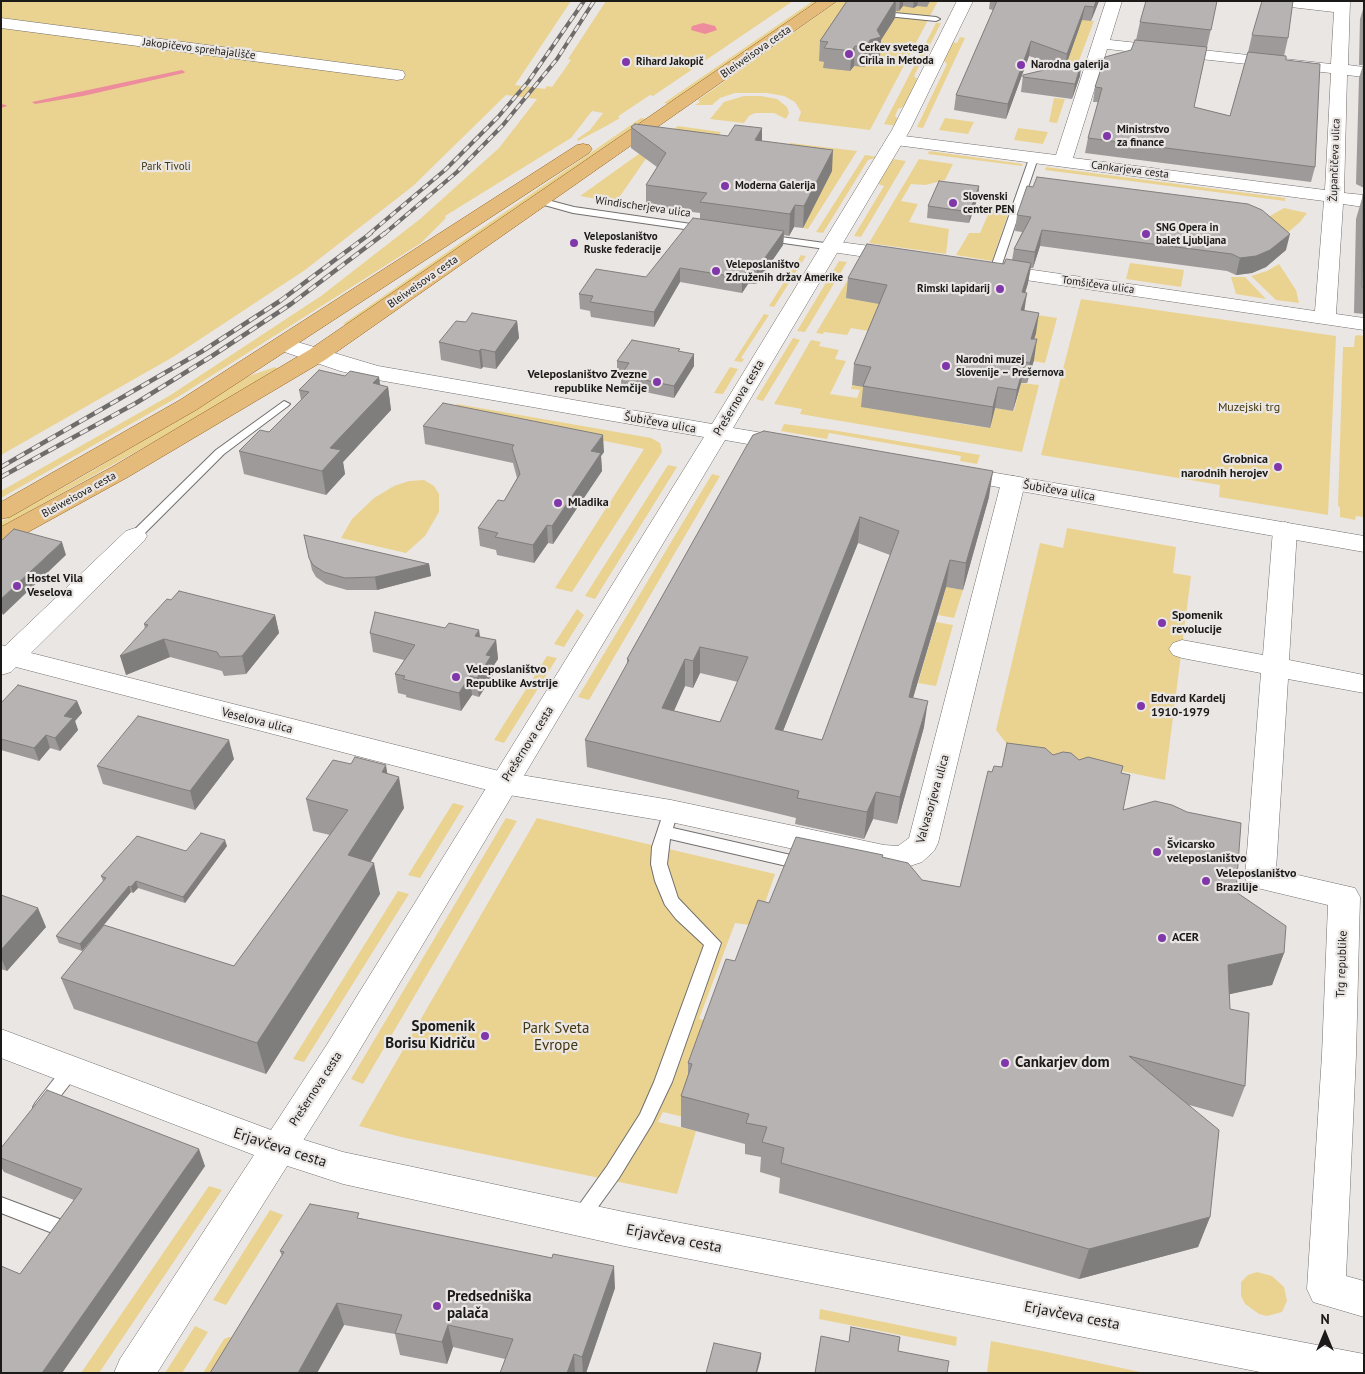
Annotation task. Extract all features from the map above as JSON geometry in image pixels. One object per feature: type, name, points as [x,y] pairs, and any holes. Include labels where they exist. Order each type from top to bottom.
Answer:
[{"type":"main road","name":"Bleiweisova cesta","points":[[1,512],[102,456],[284,344],[633,117],[803,1]]},
{"type":"main road","name":"Bleiweisova cesta","points":[[1,537],[128,467],[317,355],[828,1]]},
{"type":"street","name":"Prešernova cesta","points":[[134,1373],[338,1056],[503,783],[612,610],[789,314],[832,247],[896,140],[965,1]]},
{"type":"street","points":[[1063,162],[1114,1]]},
{"type":"street","points":[[1282,1],[1345,8]]},
{"type":"street","name":"Župančičeva ulica","points":[[1325,318],[1333,202],[1338,70],[1345,8]]},
{"type":"street","name":"Jakopičevo sprehajališče","points":[[1,23],[397,75]]},
{"type":"street","points":[[1101,44],[1364,72]]},
{"type":"street","name":"Cankarjeva cesta","points":[[896,140],[1031,165],[1314,208],[1314,205],[1333,202],[1364,201]]},
{"type":"street","name":"Cankarjeva cesta","points":[[920,157],[1031,165],[1063,162],[1333,202]]},
{"type":"street","points":[[832,247],[918,259]]},
{"type":"street","name":"Tomšičeva ulica","points":[[986,269],[1364,324]]},
{"type":"street","name":"Šubičeva ulica","points":[[284,344],[378,373],[810,448]]},
{"type":"street","name":"Šubičeva ulica","points":[[933,469],[1364,544]]},
{"type":"street","name":"Valvasorjeva ulica","points":[[503,783],[668,822],[884,857],[904,857],[920,848],[1021,484]]},
{"type":"street","name":"Trg republike","points":[[1285,530],[1260,878],[1344,897],[1339,1055],[1326,1289],[1364,1299]]},
{"type":"street","name":"Veselova ulica","points":[[4,659],[135,536]]},
{"type":"street","points":[[1182,649],[1364,684]]},
{"type":"street","name":"Veselova ulica","points":[[4,659],[503,783]]},
{"type":"street","name":"Erjavčeva cesta","points":[[1,1043],[220,1128],[343,1168],[577,1219],[1364,1373]]},
{"type":"lane","points":[[867,11],[936,19]]},
{"type":"lane","points":[[986,269],[1031,165]]},
{"type":"lane","name":"Windischerjeva ulica","points":[[540,201],[573,210],[715,230]]},
{"type":"lane","points":[[752,236],[832,247]]},
{"type":"lane","name":"Veselova ulica","points":[[135,536],[220,452],[284,404]]},
{"type":"lane","points":[[577,1219],[613,1172],[646,1118],[663,1082],[713,943],[682,914],[671,900],[663,881],[659,864],[668,822],[819,867]]},
{"type":"lane","points":[[31,1122],[71,1070]]},
{"type":"lane","points":[[1,1205],[55,1226]]},
{"type":"green space","name":"Park Tivoli","points":[[1,1],[571,1],[515,85],[545,89],[547,86],[552,87],[571,60],[568,59],[606,1],[793,1],[653,96],[650,95],[620,115],[618,117],[620,118],[578,141],[577,139],[590,130],[603,113],[592,111],[571,138],[445,216],[446,218],[421,243],[178,397],[1,498],[1,491],[169,396],[321,296],[420,219],[499,148],[537,99],[506,95],[413,186],[305,270],[173,357],[1,455]]},
{"type":"green space","points":[[813,1],[818,1],[669,104],[664,103]]},
{"type":"green space","points":[[838,1],[938,1],[870,130],[798,121],[801,112],[795,102],[784,96],[767,93],[735,93],[720,98],[712,105],[695,105],[700,102],[698,100]]},
{"type":"green space","points":[[1082,20],[1094,21],[1078,63],[1067,71],[1070,62],[1064,61]]},
{"type":"green space","points":[[936,23],[941,23],[914,76],[918,80],[905,106],[898,109],[895,116],[899,120],[896,126],[884,124]]},
{"type":"green space","points":[[960,37],[965,38],[923,128],[917,127],[947,64],[943,60],[952,42],[957,43]]},
{"type":"green space","points":[[744,96],[761,96],[777,99],[787,107],[789,113],[786,119],[774,113],[755,113],[749,116],[744,123],[710,119],[724,102]]},
{"type":"green space","points":[[1054,98],[1065,99],[1057,123],[1049,122]]},
{"type":"green space","points":[[641,118],[647,119],[347,325],[343,324]]},
{"type":"green space","points":[[945,118],[974,122],[968,134],[939,130]]},
{"type":"green space","points":[[678,126],[721,132],[707,154],[654,147],[616,202],[608,201],[610,197],[600,196],[597,199],[580,196]]},
{"type":"green space","points":[[1018,128],[1048,132],[1043,144],[1014,140]]},
{"type":"green space","points":[[790,143],[857,151],[808,229],[803,228],[779,164]]},
{"type":"green space","points":[[929,151],[1023,164],[1022,166],[928,154]]},
{"type":"green space","points":[[865,155],[878,157],[868,160],[823,233],[816,232]]},
{"type":"green space","points":[[893,159],[906,161],[861,237],[854,236],[884,186],[878,184]]},
{"type":"green space","points":[[919,159],[953,164],[945,180],[925,185],[911,184],[901,201],[918,204],[909,222],[949,229],[946,254],[869,243]]},
{"type":"green space","points":[[1046,167],[1285,198],[1285,201],[1045,170]]},
{"type":"green space","points":[[991,208],[1009,211],[992,261],[956,255],[969,233],[980,233]]},
{"type":"green space","points":[[1284,208],[1307,213],[1284,236],[1258,223]]},
{"type":"green space","points":[[801,255],[806,256],[774,307],[769,306]]},
{"type":"green space","points":[[839,261],[847,262],[805,332],[797,331]]},
{"type":"green space","points":[[859,261],[1028,286],[983,291],[874,332],[851,328],[847,335],[824,332],[823,334],[816,333]]},
{"type":"green space","points":[[1130,263],[1184,270],[1181,287],[1126,279]]},
{"type":"green space","points":[[1279,264],[1296,290],[1299,303],[1276,300],[1251,276],[1267,271]]},
{"type":"green space","points":[[1231,277],[1245,277],[1266,299],[1236,294]]},
{"type":"green space","name":"Muzejski trg","points":[[1081,299],[1336,336],[1328,515],[1219,497],[1220,485],[1041,455]]},
{"type":"green space","points":[[1024,313],[1057,318],[1045,363],[1033,361]]},
{"type":"green space","points":[[764,314],[769,315],[741,358],[744,359],[742,362],[734,361]]},
{"type":"green space","points":[[1355,336],[1364,336],[1364,517],[1356,516],[1355,520],[1340,517],[1338,505],[1343,347],[1354,347]]},
{"type":"green space","points":[[793,338],[800,340],[763,401],[756,399]]},
{"type":"green space","points":[[811,340],[821,342],[819,346],[839,350],[835,359],[846,361],[830,394],[857,398],[860,390],[851,389],[852,385],[869,388],[956,423],[989,428],[995,408],[1014,411],[1021,383],[1039,385],[1022,452],[800,414],[802,409],[774,404]]},
{"type":"green space","points":[[275,367],[278,369],[184,425],[1,527],[1,522],[89,473],[249,376]]},
{"type":"green space","points":[[730,367],[738,369],[723,394],[714,393]]},
{"type":"green space","points":[[457,404],[651,438],[660,443],[662,452],[572,592],[555,588],[644,449],[453,410]]},
{"type":"green space","points":[[784,424],[838,431],[980,455],[977,464],[960,461],[961,456],[829,433],[827,439],[781,431]]},
{"type":"green space","points":[[668,465],[677,467],[595,599],[585,596]]},
{"type":"green space","points":[[712,474],[720,476],[589,700],[578,697]]},
{"type":"green space","points":[[424,480],[434,486],[439,494],[439,512],[425,536],[406,553],[341,538],[352,519],[374,498],[394,486],[409,481]]},
{"type":"green space","points":[[1067,528],[1176,547],[1173,573],[1191,576],[1165,780],[1010,748],[996,730],[1040,543],[1063,548]]},
{"type":"green space","points":[[946,587],[963,590],[954,618],[938,615]]},
{"type":"green space","points":[[577,609],[584,615],[564,647],[554,644]]},
{"type":"green space","points":[[936,622],[953,625],[936,686],[918,683]]},
{"type":"green space","points":[[547,656],[557,658],[504,743],[494,740]]},
{"type":"green space","points":[[453,803],[464,806],[420,878],[408,875]]},
{"type":"green space","points":[[506,818],[517,821],[363,1084],[351,1079]]},
{"type":"green space","name":"Park Sveta Evrope","points":[[537,818],[775,874],[757,926],[735,923],[699,1019],[713,1023],[684,1117],[663,1112],[658,1122],[696,1131],[677,1194],[401,1137],[359,1126]]},
{"type":"green space","points":[[398,891],[409,894],[304,1062],[293,1059]]},
{"type":"green space","points":[[209,1186],[222,1190],[99,1373],[81,1373]]},
{"type":"green space","points":[[270,1210],[283,1215],[226,1305],[213,1300]]},
{"type":"green space","points":[[1257,1272],[1272,1276],[1284,1287],[1287,1301],[1282,1312],[1267,1316],[1259,1314],[1245,1304],[1241,1296],[1241,1282],[1248,1275]]},
{"type":"green space","points":[[820,1309],[957,1337],[956,1346],[819,1319]]},
{"type":"green space","points":[[195,1326],[208,1332],[182,1373],[165,1373]]},
{"type":"green space","points":[[232,1337],[232,1373],[203,1373],[224,1339]]},
{"type":"green space","points":[[991,1341],[1047,1352],[1145,1373],[987,1373]]},
{"type":"shaded area","points":[[703,23],[715,26],[717,30],[705,34],[691,30],[692,26]]},
{"type":"building","points":[[847,1],[895,1],[877,30],[881,37],[870,40],[866,47],[855,46],[852,51],[824,48],[828,42],[820,41]]},
{"type":"building","name":"Narodna galerija","points":[[997,1],[1096,1],[1094,7],[1085,6],[1067,54],[1031,41],[1008,104],[956,95]]},
{"type":"building","points":[[1146,1],[1217,1],[1211,30],[1140,22]]},
{"type":"building","points":[[1262,1],[1293,1],[1288,38],[1252,35]]},
{"type":"building","points":[[1135,40],[1207,47],[1194,107],[1230,116],[1248,52],[1286,56],[1286,60],[1320,64],[1315,167],[1088,138],[1102,88],[1095,87],[1105,57],[1131,50]]},
{"type":"building","points":[[1082,61],[1075,84],[1023,77],[1023,75]]},
{"type":"building","name":"Moderna Galerija","points":[[635,124],[728,136],[735,125],[762,128],[755,140],[833,150],[804,206],[795,205],[790,214],[700,202],[707,193],[646,185],[666,153],[631,127]]},
{"type":"building","name":"SNG Opera in balet Ljubljana","points":[[1037,177],[1248,204],[1262,210],[1290,234],[1270,250],[1256,256],[1240,258],[1232,254],[1042,230],[1035,252],[1014,249],[1031,217],[1017,215],[1027,186],[1033,187]]},
{"type":"building","points":[[939,181],[979,186],[970,212],[928,206]]},
{"type":"building","points":[[1364,195],[1364,288],[1362,287]]},
{"type":"building","points":[[693,218],[784,231],[757,269],[748,269],[742,278],[680,268],[654,312],[590,302],[593,296],[579,294],[596,269],[646,277]]},
{"type":"building","name":"Narodni muzej Slovenije – Prešernova","points":[[867,244],[1004,264],[1006,259],[1031,263],[1022,292],[1027,293],[1021,310],[1039,313],[1031,339],[1037,339],[1030,363],[1025,362],[1017,390],[998,387],[993,407],[863,386],[871,367],[854,364],[887,285],[848,278]]},
{"type":"building","points":[[472,313],[517,321],[495,352],[481,349],[479,351],[439,342],[456,321],[466,322]]},
{"type":"building","points":[[632,340],[680,349],[678,351],[694,354],[674,386],[621,375],[629,363],[617,361]]},
{"type":"building","points":[[319,370],[345,376],[350,371],[379,377],[373,383],[388,387],[330,448],[341,450],[322,471],[239,451],[260,430],[269,432],[309,392],[299,390]]},
{"type":"building","points":[[443,403],[603,435],[591,451],[601,453],[552,526],[547,525],[533,545],[495,537],[498,533],[478,528],[498,500],[504,501],[520,474],[512,448],[514,445],[423,426]]},
{"type":"building","points":[[764,431],[993,471],[966,563],[950,560],[913,681],[909,697],[928,701],[900,797],[876,792],[867,812],[797,798],[799,791],[585,740],[629,660],[627,659],[753,435]],"holes":[[[860,517],[899,531],[822,740],[775,729]],[[700,647],[748,657],[720,722],[662,708],[685,659],[693,661]]]},
{"type":"building","name":"Hostel Vila Veselova","points":[[14,529],[62,542],[1,599],[1,541]]},
{"type":"building","points":[[304,535],[429,564],[375,577],[345,578],[324,572],[313,565],[309,558]]},
{"type":"building","points":[[179,591],[275,615],[242,656],[220,657],[217,652],[164,639],[120,656],[148,625],[144,624],[167,599],[171,600]]},
{"type":"building","points":[[375,612],[445,628],[449,623],[479,630],[475,636],[496,640],[486,655],[491,656],[477,678],[470,676],[459,693],[403,679],[405,676],[395,674],[415,645],[370,633]]},
{"type":"building","points":[[18,685],[77,701],[64,716],[73,718],[55,738],[46,735],[34,748],[1,739],[1,703]]},
{"type":"building","points":[[138,716],[229,740],[190,791],[97,766]]},
{"type":"building","points":[[1007,743],[1045,748],[1053,755],[1063,752],[1071,753],[1079,760],[1088,757],[1123,766],[1121,773],[1130,775],[1123,810],[1155,801],[1172,805],[1187,812],[1241,823],[1236,892],[1286,926],[1284,953],[1228,965],[1230,1009],[1249,1013],[1245,1086],[1129,1056],[1219,1130],[1210,1217],[1089,1249],[781,1163],[784,1148],[762,1142],[767,1127],[746,1123],[749,1114],[681,1096],[692,1064],[688,1063],[726,959],[735,961],[758,900],[769,903],[796,837],[883,855],[882,857],[908,863],[922,880],[960,887],[988,771],[992,772],[994,766],[1002,767]]},
{"type":"building","points":[[355,757],[386,765],[382,772],[399,777],[348,855],[374,863],[257,1043],[61,978],[104,925],[234,966],[348,810],[306,799],[333,760],[351,764]]},
{"type":"building","points":[[201,833],[225,840],[183,897],[136,881],[131,887],[129,886],[80,944],[56,936],[106,878],[101,876],[137,836],[186,851]]},
{"type":"building","points":[[1,895],[38,908],[1,950]]},
{"type":"building","points":[[47,1090],[199,1149],[42,1373],[1,1373],[1,1266],[20,1274],[82,1189],[1,1158],[1,1148]]},
{"type":"building","name":"Predsedniška palača","points":[[310,1204],[359,1213],[357,1218],[552,1258],[553,1254],[614,1266],[582,1357],[574,1354],[567,1373],[500,1373],[513,1339],[448,1325],[442,1342],[395,1333],[402,1315],[337,1303],[298,1373],[210,1373],[284,1252],[280,1251]]},
{"type":"building","points":[[851,1327],[900,1337],[898,1351],[949,1361],[947,1373],[815,1373],[821,1336],[849,1342]]},
{"type":"building","points":[[714,1343],[761,1353],[756,1373],[706,1373]]},
{"type":"waterway","points":[[35,102],[83,94],[182,72]]},
{"type":"railway","points":[[369,234],[445,170],[498,117],[528,82],[584,1]]},
{"type":"railway","points":[[384,234],[457,172],[503,125],[557,59],[594,1]]},
{"type":"railway","points":[[1,467],[201,352],[280,301],[371,233]]},
{"type":"railway","points":[[1,477],[136,403],[212,356],[291,304],[385,233]]},
{"type":"place","name":"Cerkev svetega Cirila in Metoda","points":[[849,54]]},
{"type":"place","name":"Rihard Jakopič","points":[[626,62]]},
{"type":"place","name":"Narodna galerija","points":[[1021,65]]},
{"type":"place","name":"Ministrstvo za finance","points":[[1107,136]]},
{"type":"place","name":"Moderna Galerija","points":[[725,186]]},
{"type":"place","name":"Slovenski center PEN","points":[[953,203]]},
{"type":"place","name":"SNG Opera in balet Ljubljana","points":[[1146,234]]},
{"type":"place","name":"Veleposlaništvo Ruske federacije","points":[[574,243]]},
{"type":"place","name":"Veleposlaništvo Združenih držav Amerike","points":[[716,271]]},
{"type":"place","name":"Rimski lapidarij","points":[[1000,289]]},
{"type":"place","name":"Narodni muzej Slovenije – Prešernova","points":[[946,366]]},
{"type":"place","name":"Veleposlaništvo Zvezne republike Nemčije","points":[[657,382]]},
{"type":"place","name":"Grobnica narodnih herojev","points":[[1278,467]]},
{"type":"place","name":"Mladika","points":[[558,503]]},
{"type":"place","name":"Hostel Vila Veselova","points":[[17,586]]},
{"type":"place","name":"Spomenik revolucije","points":[[1162,623]]},
{"type":"place","name":"Veleposlaništvo Republike Avstrije","points":[[456,677]]},
{"type":"place","name":"Edvard Kardelj 1910-1979","points":[[1141,706]]},
{"type":"place","name":"Švicarsko veleposlaništvo","points":[[1157,852]]},
{"type":"place","name":"Veleposlaništvo Brazilije","points":[[1206,881]]},
{"type":"place","name":"ACER","points":[[1162,938]]},
{"type":"place","name":"Spomenik Borisu Kidriču","points":[[485,1036]]},
{"type":"place","name":"Cankarjev dom","points":[[1005,1063]]},
{"type":"place","name":"Predsedniška palača","points":[[437,1306]]}]
